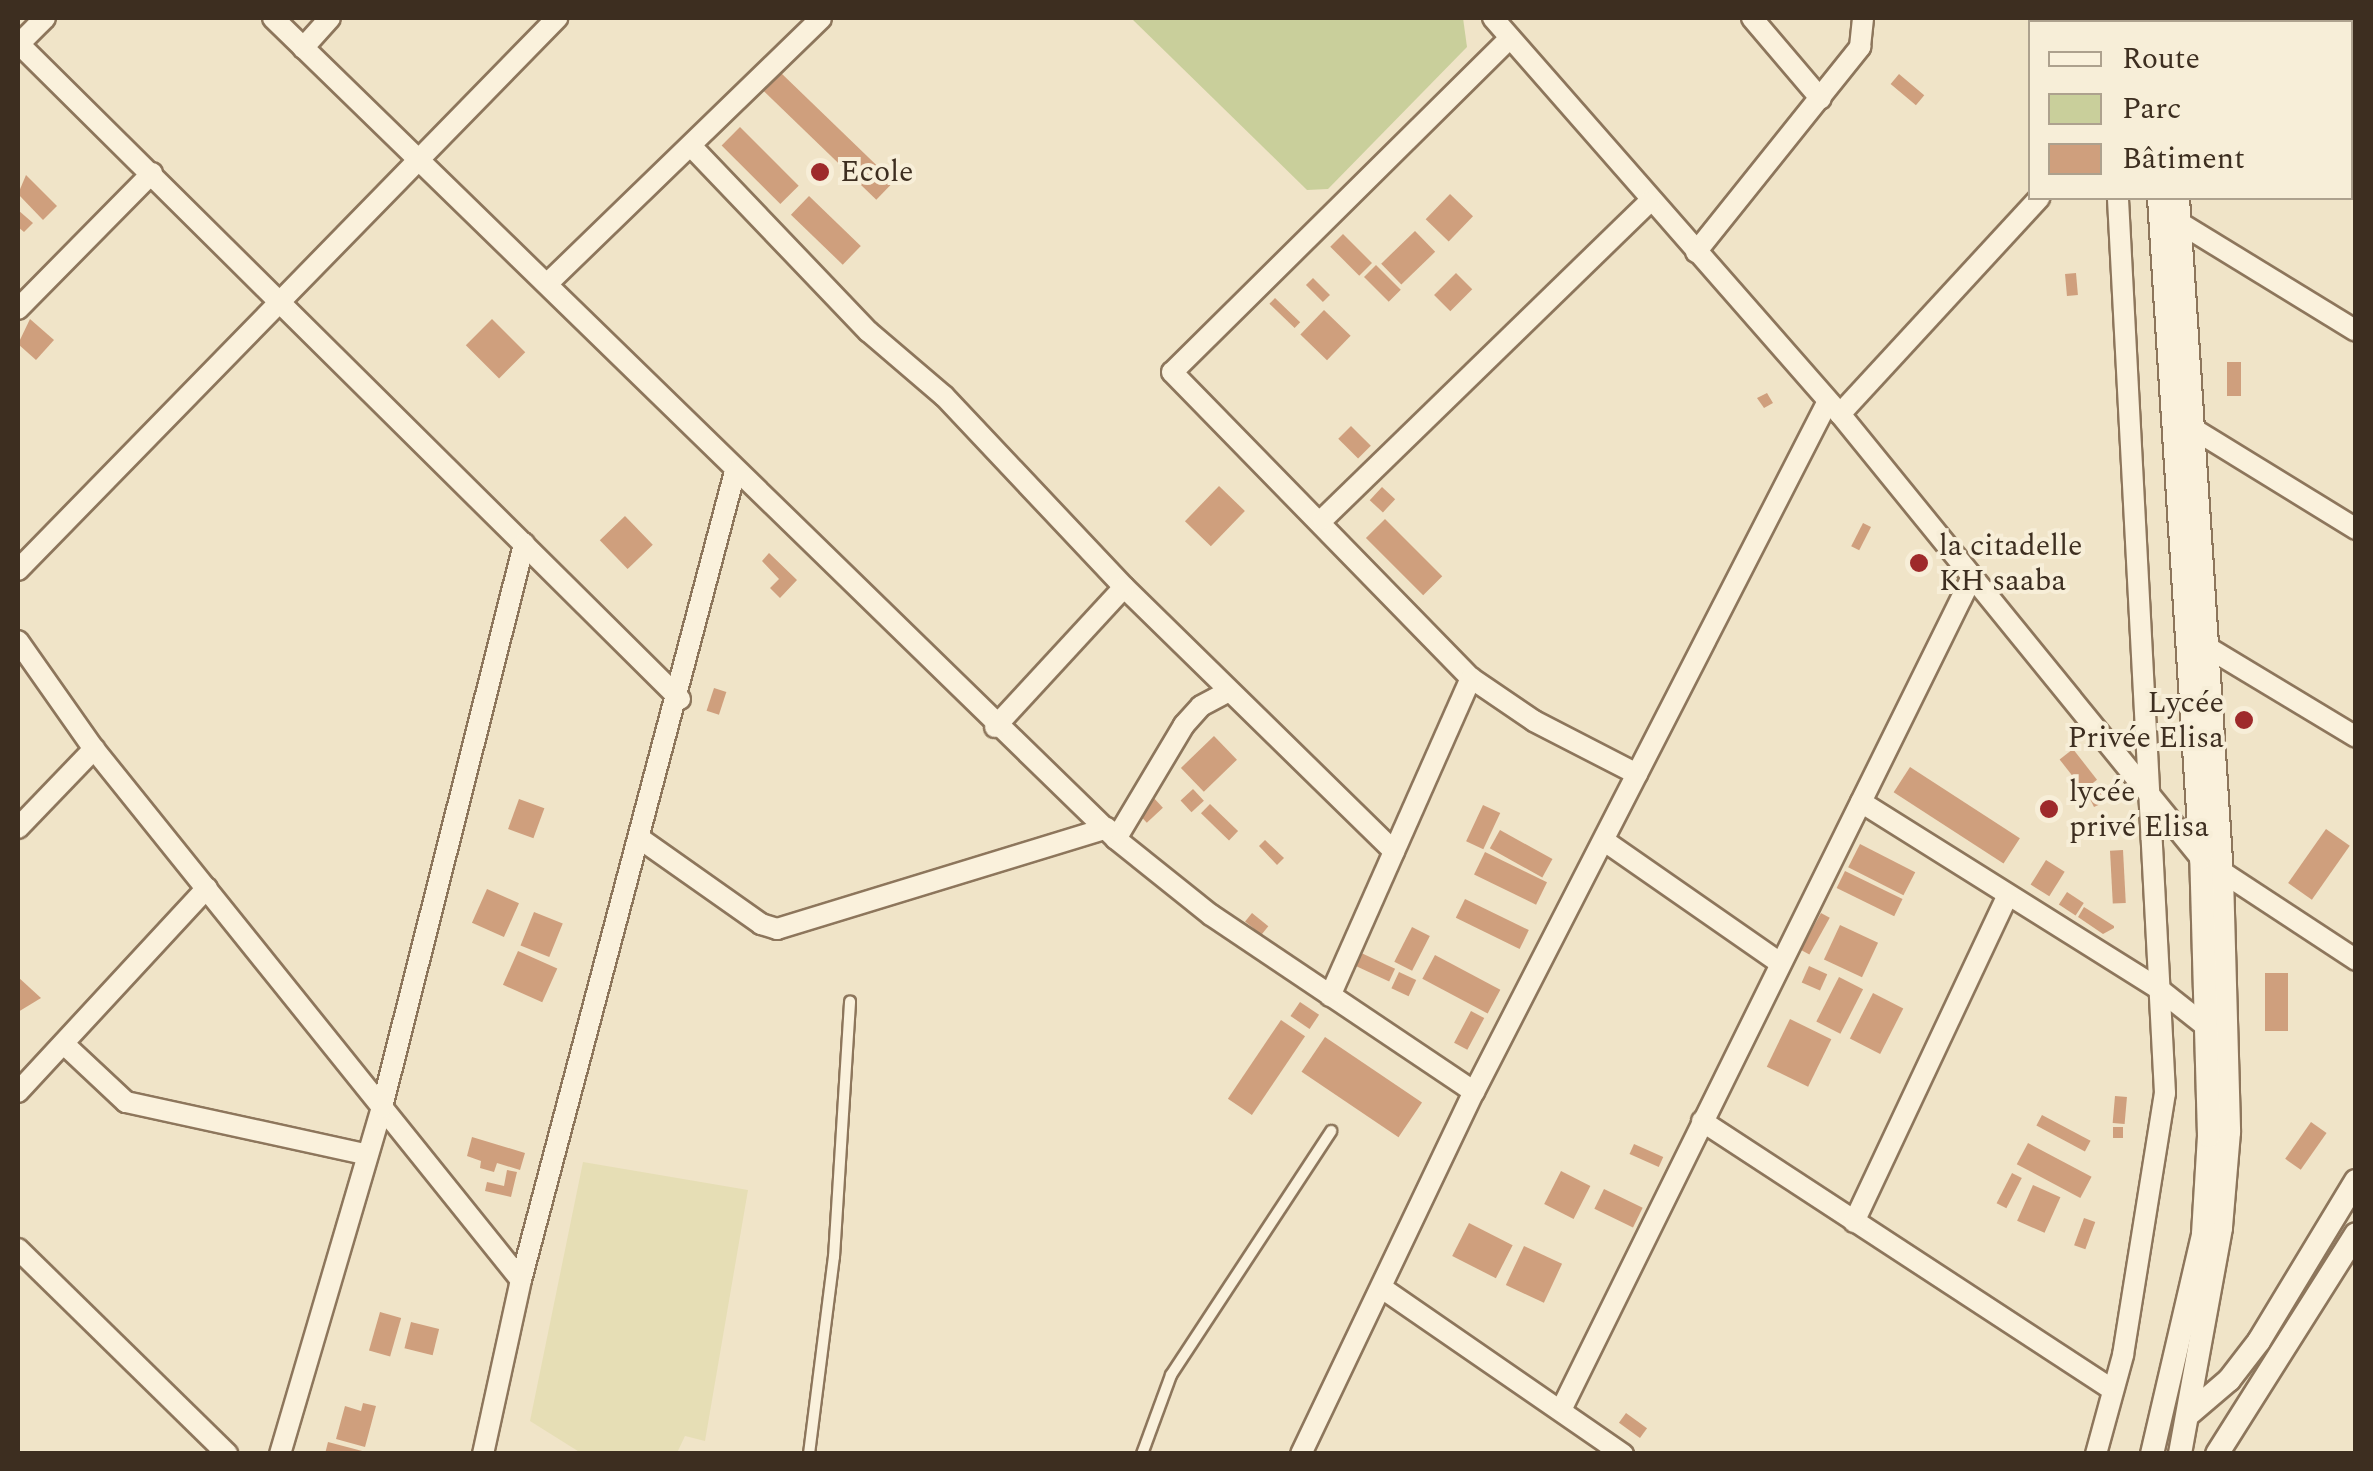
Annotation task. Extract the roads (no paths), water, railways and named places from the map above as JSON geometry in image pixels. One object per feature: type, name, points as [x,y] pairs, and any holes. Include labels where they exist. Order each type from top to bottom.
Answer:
[{"type":"street","points":[[44,18],[18,44],[680,699]]},
{"type":"street","points":[[273,18],[548,283],[995,728],[1112,833],[1210,914],[1474,1092]]},
{"type":"street","points":[[303,48],[330,18]]},
{"type":"street","points":[[18,570],[557,18]]},
{"type":"street","points":[[548,283],[821,18]]},
{"type":"street","points":[[1492,18],[1648,202],[1834,408],[1971,579],[2152,790],[2201,858],[2222,877],[2356,960]]},
{"type":"street","points":[[1752,18],[1821,98]]},
{"type":"street","points":[[1696,252],[1863,42],[1863,18]]},
{"type":"street","points":[[1510,38],[1172,371],[1323,519],[1471,678],[1534,721],[1637,774]]},
{"type":"street","points":[[691,146],[890,353],[944,396],[1124,587],[1394,851]]},
{"type":"street","points":[[18,309],[152,173]]},
{"type":"street","points":[[1301,1454],[1474,1092],[1606,842],[1637,774],[1834,408],[2038,200]]},
{"type":"street","points":[[2096,1454],[2113,1390],[2165,1092],[2118,200]]},
{"type":"street","points":[[2154,1447],[2202,1234],[2207,1028],[2201,858],[2159,200]]},
{"type":"street","points":[[2178,200],[2222,877],[2229,1132],[2191,1416],[2182,1452]]},
{"type":"street","points":[[1323,519],[1648,202]]},
{"type":"street","points":[[2180,223],[2356,331]]},
{"type":"street","points":[[2192,428],[2356,529]]},
{"type":"street","points":[[483,1454],[522,1280],[680,699],[735,472]]},
{"type":"street","points":[[280,1454],[365,1154],[382,1107],[524,544]]},
{"type":"street","points":[[1561,1410],[1971,579]]},
{"type":"street","points":[[995,728],[1124,587]]},
{"type":"street","points":[[18,641],[94,749],[522,1280]]},
{"type":"street","points":[[2208,648],[2356,737]]},
{"type":"street","points":[[1330,996],[1471,678]]},
{"type":"street","points":[[642,840],[761,924],[777,929],[1112,833],[1184,725],[1202,706],[1230,691]]},
{"type":"street","points":[[18,828],[94,749]]},
{"type":"street","points":[[1861,802],[2159,989],[2207,1028]]},
{"type":"street","points":[[1606,842],[1780,963]]},
{"type":"street","points":[[18,1092],[207,888]]},
{"type":"street","points":[[1854,1222],[2008,895]]},
{"type":"street","points":[[64,1044],[126,1102],[365,1154]]},
{"type":"street","points":[[1702,1121],[2113,1390]]},
{"type":"street","points":[[2191,1416],[2259,1341],[2356,1181]]},
{"type":"street","points":[[2217,1454],[2356,1234]]},
{"type":"street","points":[[18,1249],[226,1454]]},
{"type":"street","points":[[1382,1288],[1561,1410],[1610,1450]]},
{"type":"street","points":[[2163,1413],[2191,1416]]},
{"type":"lane","points":[[809,1454],[836,1239],[850,1000]]},
{"type":"lane","points":[[1142,1454],[1170,1375],[1331,1131]]},
{"type":"lane","points":[[2154,1447],[2182,1452]]},
{"type":"place","name":"Ecole","points":[[820,172]]},
{"type":"place","name":"la citadelle KH saaba","points":[[1919,563]]},
{"type":"place","name":"Lycée Privée Elisa","points":[[2244,720]]},
{"type":"place","name":"lycée privé Elisa","points":[[2049,809]]}]
